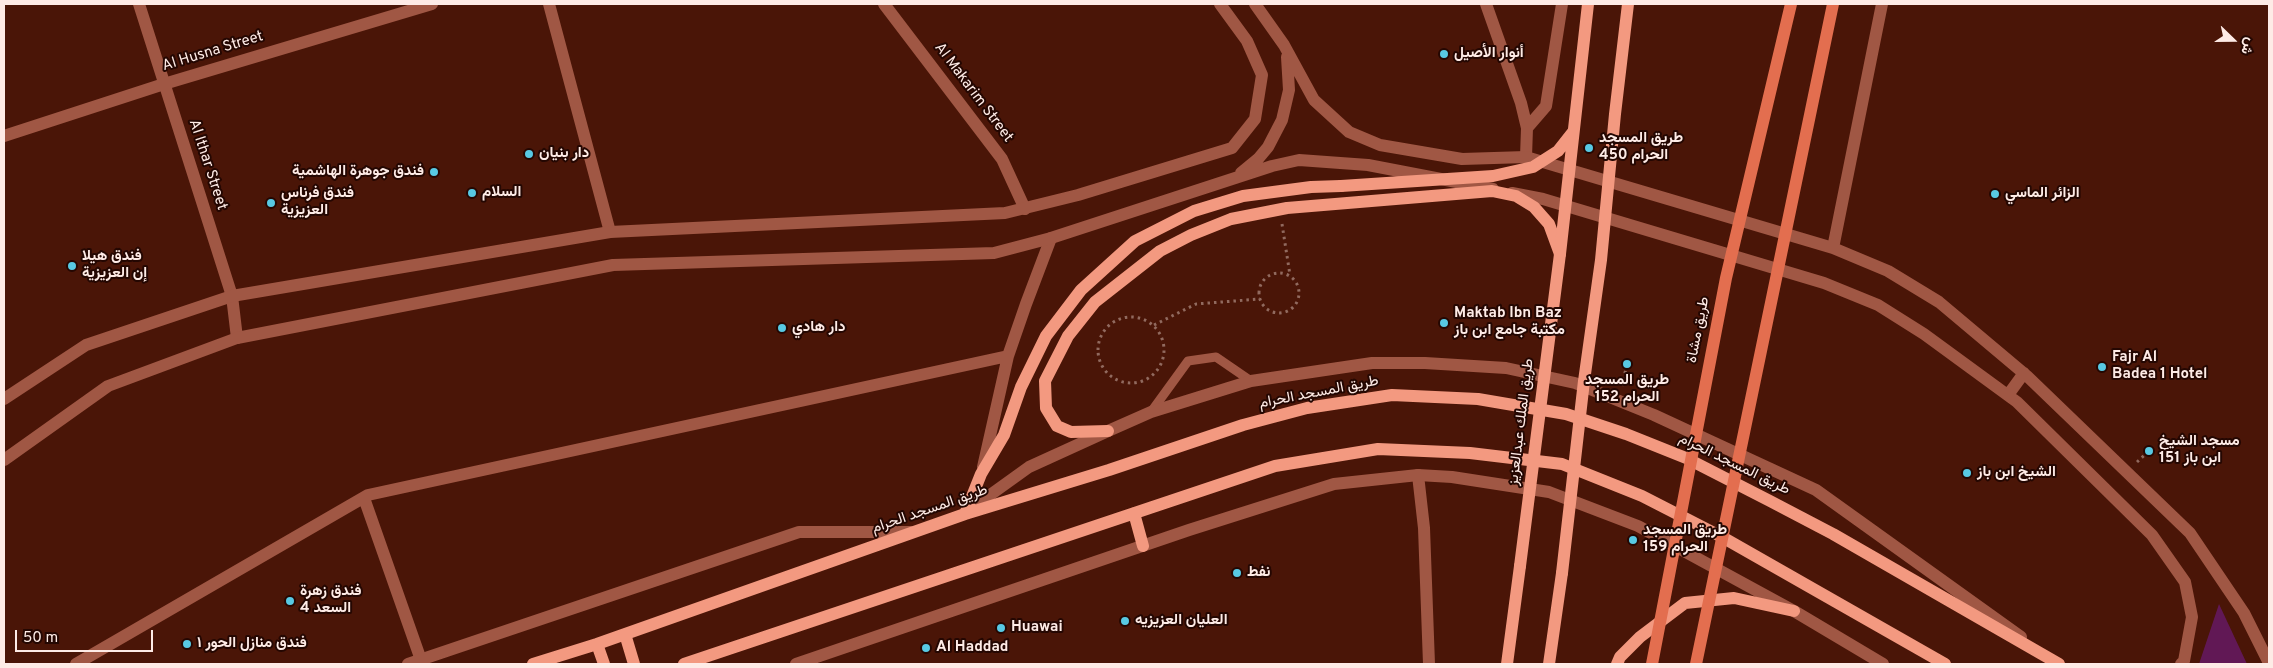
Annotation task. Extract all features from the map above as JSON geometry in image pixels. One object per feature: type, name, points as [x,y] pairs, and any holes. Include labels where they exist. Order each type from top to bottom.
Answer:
[{"type":"main road","name":"طريق الملك عبدالعزيز","points":[[1507,664],[1560,254],[1588,4]]},
{"type":"main road","points":[[1549,664],[1601,260],[1628,4]]},
{"type":"main road","name":"طريق مشاة","points":[[1652,664],[1726,278],[1790,4]]},
{"type":"main road","points":[[1696,664],[1833,4]]},
{"type":"main road","points":[[965,514],[981,474],[1004,435],[1021,387],[1046,336],[1081,290],[1135,241],[1194,212],[1244,196],[1311,187],[1410,183],[1493,176],[1533,166],[1558,150],[1573,132]]},
{"type":"main road","points":[[1108,430],[1071,432],[1057,426],[1046,408],[1045,381],[1068,336],[1095,302],[1160,250],[1231,219],[1287,208],[1492,191],[1516,196],[1534,207],[1549,224],[1560,254]]},
{"type":"main road","name":"طريق المسجد الحرام","points":[[533,664],[626,634],[965,514],[1109,470],[1243,425],[1307,408],[1392,395],[1478,399],[1566,414],[1626,434],[1686,458],[1833,534],[2059,664]]},
{"type":"main road","points":[[684,664],[1275,466],[1378,449],[1470,452],[1562,464],[1642,496],[1722,536],[1945,664]]},
{"type":"main road","points":[[1134,513],[1143,546]]},
{"type":"main road","points":[[1617,664],[1620,657],[1640,636],[1685,603],[1734,598],[1794,611]]},
{"type":"main road","points":[[626,634],[634,664]]},
{"type":"main road","points":[[597,644],[604,664]]},
{"type":"street","name":"Al Ithar Street","points":[[139,4],[232,296],[237,338]]},
{"type":"street","name":"Al Husna Street","points":[[4,136],[164,84],[432,4]]},
{"type":"street","points":[[549,4],[610,232]]},
{"type":"street","name":"Al Makarim Street","points":[[884,4],[1002,159],[1025,209]]},
{"type":"street","points":[[4,399],[86,345],[232,296],[610,232],[1005,213],[1078,195],[1232,148],[1254,119],[1262,75],[1247,41],[1220,4]]},
{"type":"street","points":[[1255,4],[1284,45],[1314,100],[1349,132],[1380,145],[1462,159],[1526,157],[1833,248],[1888,271],[1939,302],[2024,373],[2190,533],[2244,613],[2269,663]]},
{"type":"street","points":[[1486,4],[1521,103],[1527,128],[1526,157]]},
{"type":"street","points":[[1527,128],[1546,106],[1562,4]]},
{"type":"street","points":[[1833,248],[1882,4]]},
{"type":"street","points":[[1234,178],[1258,159],[1268,148],[1282,120],[1289,83],[1288,60],[1284,45]]},
{"type":"street","points":[[4,460],[108,386],[237,338],[613,265],[994,253],[1051,238],[1272,166],[1299,160],[1368,165],[1543,199],[1824,283],[1878,305],[1924,334],[2017,402],[2152,535],[2185,582],[2192,617],[2184,661],[2181,664]]},
{"type":"street","points":[[981,474],[1008,356],[1051,238]]},
{"type":"street","points":[[76,664],[364,498],[1008,356]]},
{"type":"street","points":[[965,514],[1029,467],[1108,430],[1151,412],[1251,381],[1372,363],[1425,363],[1506,368],[1575,383],[1618,400],[1816,490],[2059,664]]},
{"type":"street","points":[[2008,395],[2024,373]]},
{"type":"street","points":[[1418,476],[1424,528],[1429,664]]},
{"type":"street","points":[[796,664],[1143,546],[1334,484],[1418,476],[1452,477],[1549,492],[1638,526],[1794,611],[1883,664]]},
{"type":"street","points":[[364,498],[421,660]]},
{"type":"street","points":[[408,664],[800,532],[916,532]]},
{"type":"lane","points":[[1151,412],[1188,361],[1216,357],[1251,381]]},
{"type":"path","points":[[1282,224],[1290,275],[1298,285],[1299,298],[1291,309],[1279,313],[1273,312],[1263,305],[1260,299],[1259,292],[1264,279],[1276,272],[1290,275]]},
{"type":"path","points":[[1154,325],[1196,304],[1260,299]]},
{"type":"path","points":[[1133,317],[1144,319],[1154,325],[1160,333],[1164,349],[1161,364],[1155,373],[1146,380],[1126,383],[1107,373],[1101,364],[1098,353],[1099,341],[1104,331],[1117,320],[1133,317]]},
{"type":"path","points":[[1618,400],[1627,364]]},
{"type":"shaded area","points":[[2219,604],[2247,664],[2199,664]]},
{"type":"place","name":"أنوار الأصيل","points":[[1444,54]]},
{"type":"place","name":"طريق المسجد الحرام 450","points":[[1589,148]]},
{"type":"place","name":"دار بنيان","points":[[529,154]]},
{"type":"place","name":"فندق جوهرة الهاشمية","points":[[434,172]]},
{"type":"place","name":"السلام","points":[[472,193]]},
{"type":"place","name":"الزائر الماسي","points":[[1995,194]]},
{"type":"place","name":"فندق فرناس العزيزية","points":[[271,203]]},
{"type":"place","name":"فندق هيلا إن العزيزية","points":[[72,266]]},
{"type":"place","name":"Maktab Ibn Baz مكتبة جامع ابن باز","points":[[1444,323]]},
{"type":"place","name":"دار هادي","points":[[782,328]]},
{"type":"place","name":"طريق المسجد الحرام 152","points":[[1627,364]]},
{"type":"place","name":"Fajr Al Badea 1 Hotel","points":[[2102,367]]},
{"type":"place","name":"مسجد الشيخ ابن باز 151","points":[[2149,451]]},
{"type":"place","name":"الشيخ ابن باز","points":[[1967,473]]},
{"type":"place","name":"طريق المسجد الحرام 159","points":[[1633,540]]},
{"type":"place","name":"نفط","points":[[1237,573]]},
{"type":"place","name":"فندق زهرة السعد 4","points":[[290,601]]},
{"type":"place","name":"العليان العزيزيه","points":[[1125,621]]},
{"type":"place","name":"Huawai","points":[[1001,628]]},
{"type":"place","name":"فندق منازل الحور ١","points":[[187,644]]},
{"type":"place","name":"Al Haddad","points":[[926,648]]}]
